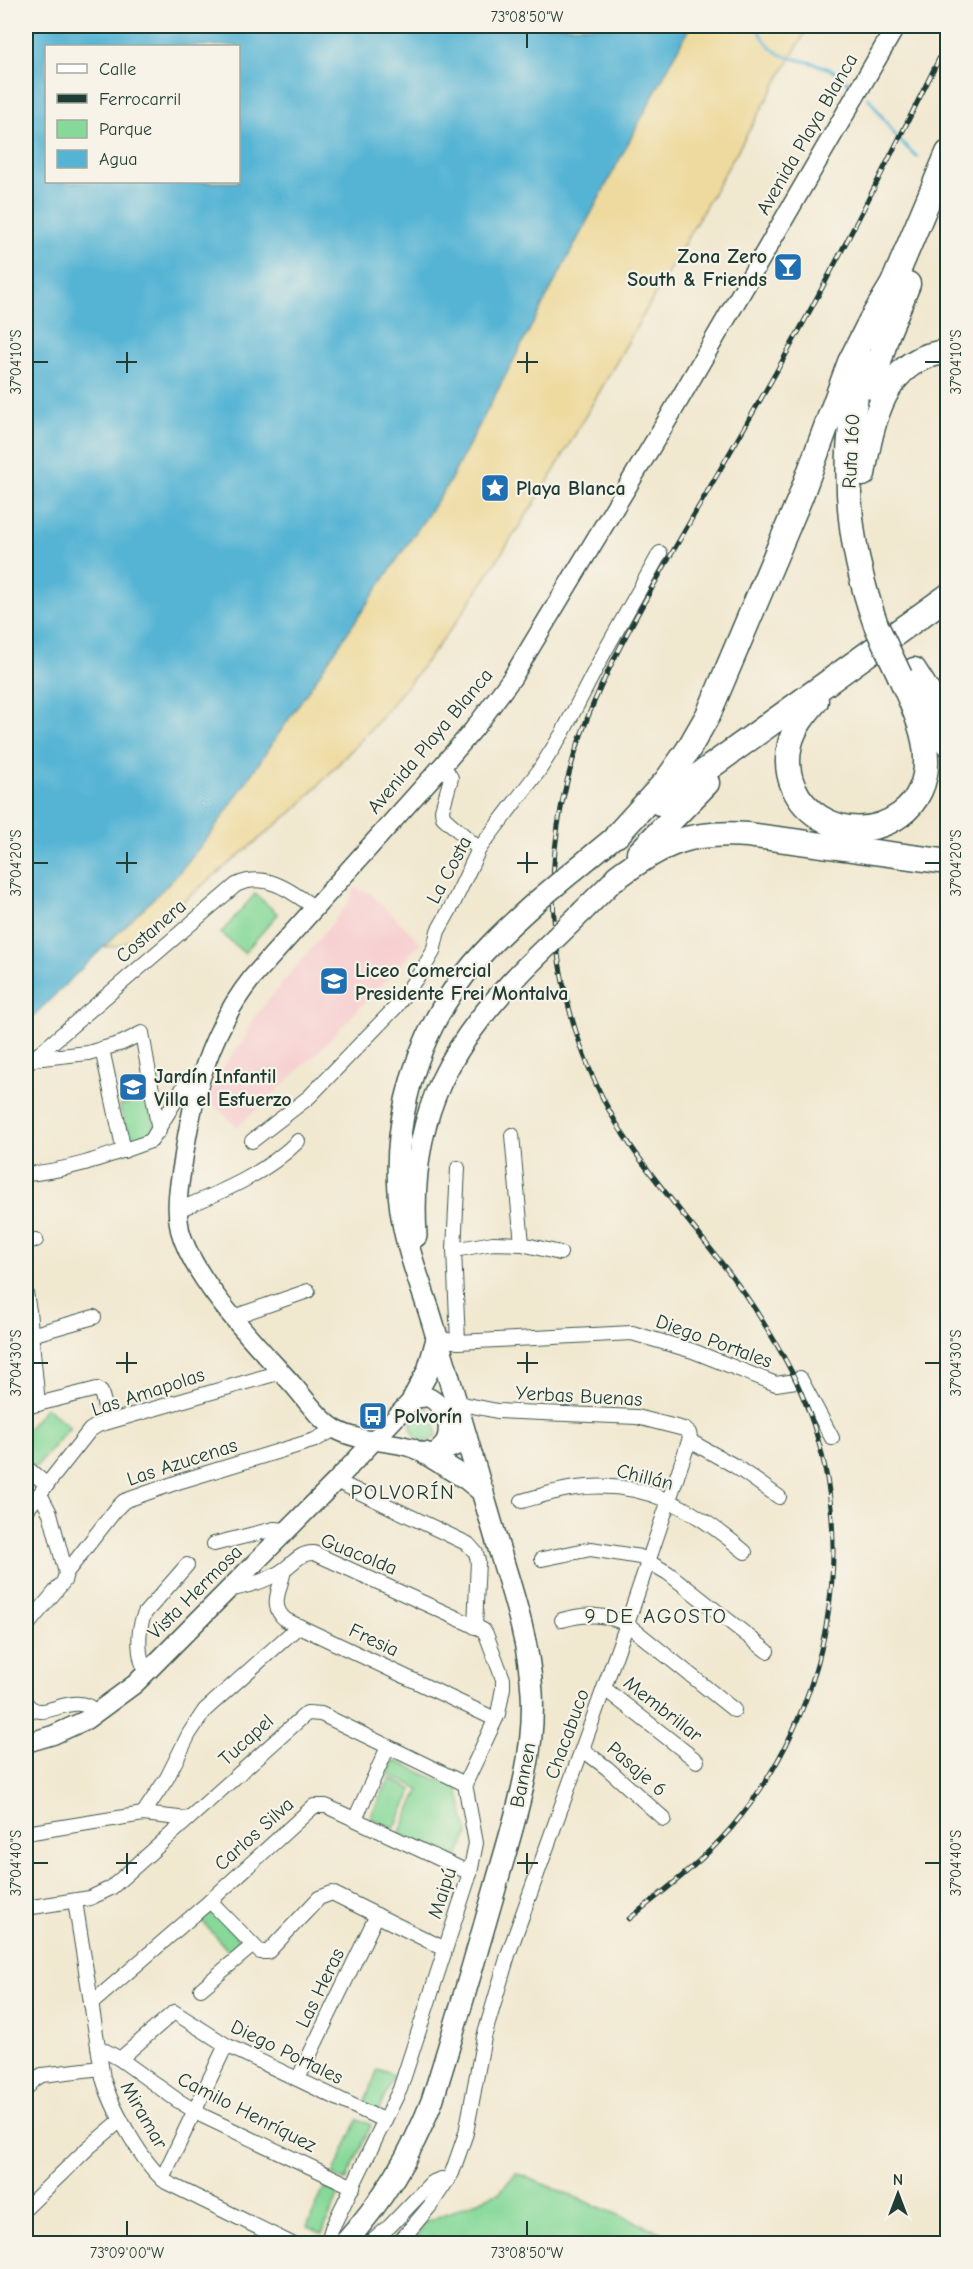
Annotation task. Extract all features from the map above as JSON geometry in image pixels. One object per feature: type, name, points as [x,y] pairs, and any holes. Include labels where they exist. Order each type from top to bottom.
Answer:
[{"type":"highway","name":"Ruta 160","points":[[948,153],[873,331],[852,412],[848,462],[849,509],[855,552],[864,587],[883,622],[927,717],[948,744]]},
{"type":"highway","name":"Ruta 160","points":[[883,622],[879,586],[869,543],[862,474],[866,417],[879,358],[948,191]]},
{"type":"highway","points":[[617,836],[678,765],[708,715],[800,498],[850,362],[891,287]]},
{"type":"highway","points":[[862,474],[875,420],[888,388],[901,372],[917,361],[948,352]]},
{"type":"highway","points":[[617,836],[696,776],[760,733],[948,596]]},
{"type":"highway","name":"Ruta 160","points":[[907,673],[948,722]]},
{"type":"highway","points":[[833,679],[793,734],[789,754],[789,774],[802,802],[817,816],[835,826],[860,829],[885,823],[903,812],[915,800],[925,776],[926,757],[923,738],[907,673]]},
{"type":"highway","points":[[617,877],[690,799],[760,733]]},
{"type":"highway","points":[[617,877],[647,856],[672,843],[696,836],[720,834],[748,835],[948,862]]},
{"type":"main road","points":[[422,1284],[406,1237],[399,1185],[401,1130],[413,1074],[437,1018],[458,984],[482,954],[536,902],[617,836]]},
{"type":"main road","points":[[422,1284],[416,1233],[417,1176],[422,1139],[432,1103],[447,1068],[467,1034],[492,1002],[617,877]]},
{"type":"main road","name":"Bannen","points":[[344,2244],[394,2180],[424,2120],[476,1955],[526,1773],[532,1714],[529,1660],[458,1403],[448,1340],[422,1284]]},
{"type":"main road","points":[[416,1402],[428,1371],[448,1340]]},
{"type":"main road","points":[[424,1450],[483,1492]]},
{"type":"street","name":"Avenida Playa Blanca","points":[[374,1442],[335,1429],[321,1416],[233,1317],[207,1283],[180,1229],[178,1210],[188,1129],[214,1039],[232,1005],[252,978],[443,765],[489,710],[532,648],[896,26]]},
{"type":"street","name":"La Costa","points":[[252,1141],[309,1097],[395,1008],[431,956],[438,931],[478,849],[538,772],[556,743],[604,651],[660,553]]},
{"type":"street","points":[[443,765],[451,778],[442,810],[443,817],[478,849]]},
{"type":"street","name":"Costanera","points":[[29,1062],[236,885],[255,879],[275,883],[315,908]]},
{"type":"street","points":[[29,1062],[88,1053],[142,1033],[159,1131]]},
{"type":"street","points":[[102,1049],[124,1151]]},
{"type":"street","points":[[26,1174],[75,1167],[151,1142],[186,1083],[201,1079]]},
{"type":"street","points":[[512,1135],[522,1244]]},
{"type":"street","points":[[178,1210],[251,1177],[278,1160],[298,1142]]},
{"type":"street","points":[[448,1340],[458,1168]]},
{"type":"street","points":[[454,1250],[493,1243],[522,1244],[560,1253]]},
{"type":"street","points":[[233,1317],[308,1291]]},
{"type":"street","points":[[26,1293],[31,1335],[32,1406],[98,1389],[101,1392],[109,1421]]},
{"type":"street","points":[[31,1335],[94,1317]]},
{"type":"street","name":"Diego Portales","points":[[448,1340],[632,1333],[693,1351],[776,1384],[801,1378],[832,1438]]},
{"type":"street","name":"Las Amapolas","points":[[26,1511],[90,1430],[98,1425],[281,1372]]},
{"type":"street","points":[[416,1402],[458,1403]]},
{"type":"street","points":[[416,1402],[402,1430],[424,1450]]},
{"type":"street","points":[[416,1402],[442,1408],[448,1430],[446,1442],[424,1450]]},
{"type":"street","name":"Vista Hermosa","points":[[26,1743],[62,1731],[97,1713],[147,1673],[416,1402]]},
{"type":"street","name":"Yerbas Buenas","points":[[458,1403],[497,1411],[637,1417],[684,1429],[689,1433],[690,1441],[735,1466],[779,1497]]},
{"type":"street","name":"Las Azucenas","points":[[26,1628],[64,1581],[66,1573],[117,1508],[128,1499],[315,1440],[335,1429]]},
{"type":"street","points":[[374,1442],[424,1450],[452,1449],[468,1439]]},
{"type":"street","name":"Chacabuco","points":[[398,2244],[430,2206],[448,2180],[466,2133],[484,2037],[508,1955],[583,1750],[690,1441]]},
{"type":"street","points":[[26,1467],[43,1489],[66,1573]]},
{"type":"street","points":[[336,1481],[474,1549],[478,1561],[475,1627],[486,1634],[503,1679],[501,1703],[465,1784]]},
{"type":"street","name":"Chillán","points":[[522,1501],[565,1490],[605,1486],[637,1490],[669,1501],[705,1520],[745,1551]]},
{"type":"street","points":[[214,1544],[274,1529],[289,1530]]},
{"type":"street","points":[[542,1559],[577,1550],[602,1549],[640,1557],[649,1561],[767,1651]]},
{"type":"street","name":"Guacolda","points":[[229,1590],[264,1580],[304,1554],[314,1553],[475,1627]]},
{"type":"street","points":[[147,1673],[141,1658],[142,1620],[145,1613],[188,1565]]},
{"type":"street","name":"Fresia","points":[[284,1569],[277,1597],[277,1609],[286,1620],[495,1719]]},
{"type":"street","points":[[562,1620],[590,1614],[608,1617],[627,1624],[734,1710]]},
{"type":"street","points":[[143,1814],[167,1778],[189,1734],[205,1710],[299,1626]]},
{"type":"street","name":"Membrillar","points":[[604,1689],[697,1761]]},
{"type":"street","points":[[26,1703],[32,1710],[38,1711],[83,1703],[97,1713]]},
{"type":"street","name":"Tucapel","points":[[75,1901],[98,1896],[111,1888],[307,1713],[321,1714],[465,1784]]},
{"type":"street","points":[[355,1819],[388,1748]]},
{"type":"street","name":"Pasaje 6","points":[[583,1750],[607,1768],[664,1819]]},
{"type":"street","name":"Maipú","points":[[327,2244],[403,2080],[470,1873],[476,1843],[465,1784]]},
{"type":"street","name":"Carlos Silva","points":[[91,2004],[314,1806],[326,1806],[470,1873]]},
{"type":"street","points":[[26,1833],[143,1814],[188,1819]]},
{"type":"street","points":[[210,1900],[260,1952],[268,1952],[319,1898],[328,1893],[338,1895],[445,1949]]},
{"type":"street","points":[[26,1908],[75,1901]]},
{"type":"street","name":"Miramar","points":[[75,1901],[101,2068],[108,2096],[121,2120],[162,2179],[292,2244]]},
{"type":"street","name":"Las Heras","points":[[298,2079],[377,1915]]},
{"type":"street","points":[[201,1989],[252,1946]]},
{"type":"street","name":"Diego Portales","points":[[120,2059],[174,2012],[226,2045],[385,2121]]},
{"type":"street","points":[[162,2179],[226,2045]]},
{"type":"street","name":"Camilo Henríquez","points":[[98,2047],[120,2059],[194,2111],[352,2187]]},
{"type":"street","points":[[26,2089],[42,2075],[101,2068]]},
{"type":"street","points":[[26,2208],[88,2148],[121,2120]]},
{"type":"street","points":[[369,2244],[390,2226],[431,2183],[441,2179],[448,2180]]},
{"type":"shaded area","name":"Liceo Comercial Presidente Frei Montalva","points":[[355,888],[370,893],[421,943],[319,1051],[238,1127],[206,1099],[224,1075],[220,1070],[243,1042],[252,1020],[346,906]]},
{"type":"green space","points":[[255,894],[278,914],[244,953],[221,933]]},
{"type":"green space","points":[[149,1099],[157,1132],[128,1139],[120,1105]]},
{"type":"green space","points":[[422,1406],[428,1408],[434,1418],[437,1435],[430,1441],[419,1440],[411,1426],[414,1412]]},
{"type":"green space","points":[[46,1407],[70,1427],[35,1468],[26,1459],[26,1431]]},
{"type":"green space","points":[[394,1760],[458,1789],[468,1834],[456,1860],[399,1834],[420,1789],[388,1774]]},
{"type":"green space","points":[[390,1778],[413,1790],[394,1829],[370,1817]]},
{"type":"green space","points":[[211,1908],[243,1944],[231,1954],[200,1919]]},
{"type":"green space","points":[[378,2069],[394,2075],[377,2114],[362,2108]]},
{"type":"green space","points":[[358,2119],[371,2125],[346,2181],[333,2175]]},
{"type":"green space","points":[[516,2173],[660,2232],[671,2243],[414,2244],[425,2222],[500,2192]]},
{"type":"green space","points":[[324,2188],[339,2194],[322,2233],[307,2227]]},
{"type":"sand","name":"Playa Blanca","points":[[690,26],[809,26],[543,490],[460,617],[415,676],[373,727],[299,806],[142,935],[118,946],[104,947],[175,877],[212,832],[447,486]]},
{"type":"water","points":[[26,26],[690,26],[447,486],[212,832],[175,877],[26,1023]]},
{"type":"waterway","points":[[756,26],[764,39],[780,54],[831,70],[851,84]]},
{"type":"waterway","points":[[868,97],[898,139],[917,157]]},
{"type":"railway","points":[[629,1919],[696,1864],[732,1827],[766,1781],[793,1731],[813,1677],[827,1622],[833,1565],[831,1508],[821,1451],[803,1397],[785,1359],[749,1300],[635,1152],[614,1119],[581,1047],[560,968],[555,929],[553,889],[560,811],[580,737],[627,633],[814,304],[948,41]]},
{"type":"place","name":"Zona Zero South & Friends","points":[[788,267]]},
{"type":"place","name":"Playa Blanca","points":[[495,488]]},
{"type":"place","name":"Liceo Comercial Presidente Frei Montalva","points":[[334,981]]},
{"type":"place","name":"Jardín Infantil Villa el Esfuerzo","points":[[133,1087]]},
{"type":"place","name":"Polvorín","points":[[373,1416]]},
{"type":"district","name":"POLVORÍN","points":[[403,1492]]},
{"type":"district","name":"9 DE AGOSTO","points":[[656,1616]]}]
